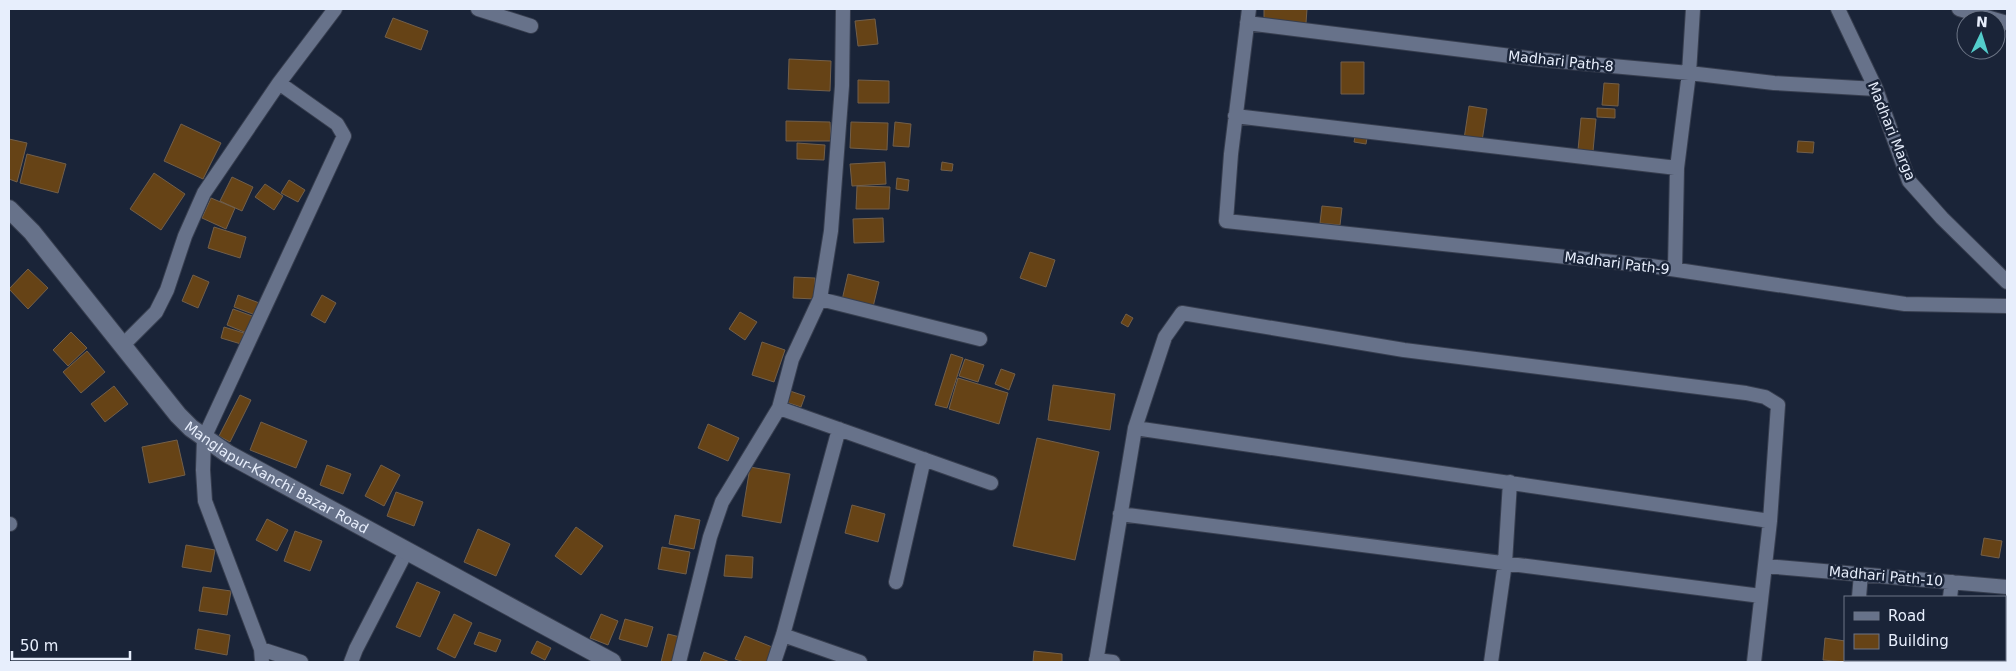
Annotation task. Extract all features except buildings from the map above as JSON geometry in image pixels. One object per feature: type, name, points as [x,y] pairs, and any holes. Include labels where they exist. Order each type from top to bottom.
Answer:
[{"type":"street","points":[[123,346],[156,312],[167,290],[204,193],[279,83],[335,9]]},
{"type":"street","points":[[478,9],[531,26]]},
{"type":"street","points":[[679,662],[710,537],[722,502],[779,408],[792,359],[820,299],[830,247],[842,86],[843,9]]},
{"type":"street","points":[[1249,9],[1235,116],[1677,168]]},
{"type":"street","points":[[1675,269],[1677,168],[1689,72],[1693,9]]},
{"type":"street","name":"Madhari Marga","points":[[1838,9],[1876,89],[1909,181],[1942,218],[2007,282]]},
{"type":"street","points":[[1959,9],[2007,23]]},
{"type":"street","name":"Madhari Path-8","points":[[1247,23],[1535,59],[1689,72],[1774,83],[1876,89]]},
{"type":"street","points":[[279,83],[337,124],[344,136],[204,438],[203,470],[205,501],[261,656],[301,662]]},
{"type":"street","name":"Madhari Path-9","points":[[1235,116],[1226,221],[1675,269],[1905,304],[2007,306]]},
{"type":"street","name":"Manglapur-Kanchi Bazar Road","points":[[9,209],[32,232],[178,415],[204,438],[228,454],[612,662]]},
{"type":"street","points":[[820,299],[980,339]]},
{"type":"street","points":[[1113,662],[1096,661],[1135,428],[1165,338],[1182,313],[1404,350],[1746,393],[1765,398],[1778,405],[1770,521],[1754,662]]},
{"type":"street","points":[[779,408],[992,483]]},
{"type":"street","points":[[1135,428],[1770,521]]},
{"type":"street","points":[[774,662],[784,635],[839,429]]},
{"type":"street","points":[[896,582],[924,459]]},
{"type":"street","points":[[1491,662],[1505,563],[1510,482]]},
{"type":"street","points":[[1120,514],[1761,596]]},
{"type":"street","points":[[352,662],[356,649],[407,550]]},
{"type":"street","name":"Madhari Path-10","points":[[1765,566],[2007,588]]},
{"type":"street","points":[[1860,596],[1861,574]]},
{"type":"street","points":[[1950,596],[1952,582]]},
{"type":"street","points":[[784,635],[860,662]]}]
